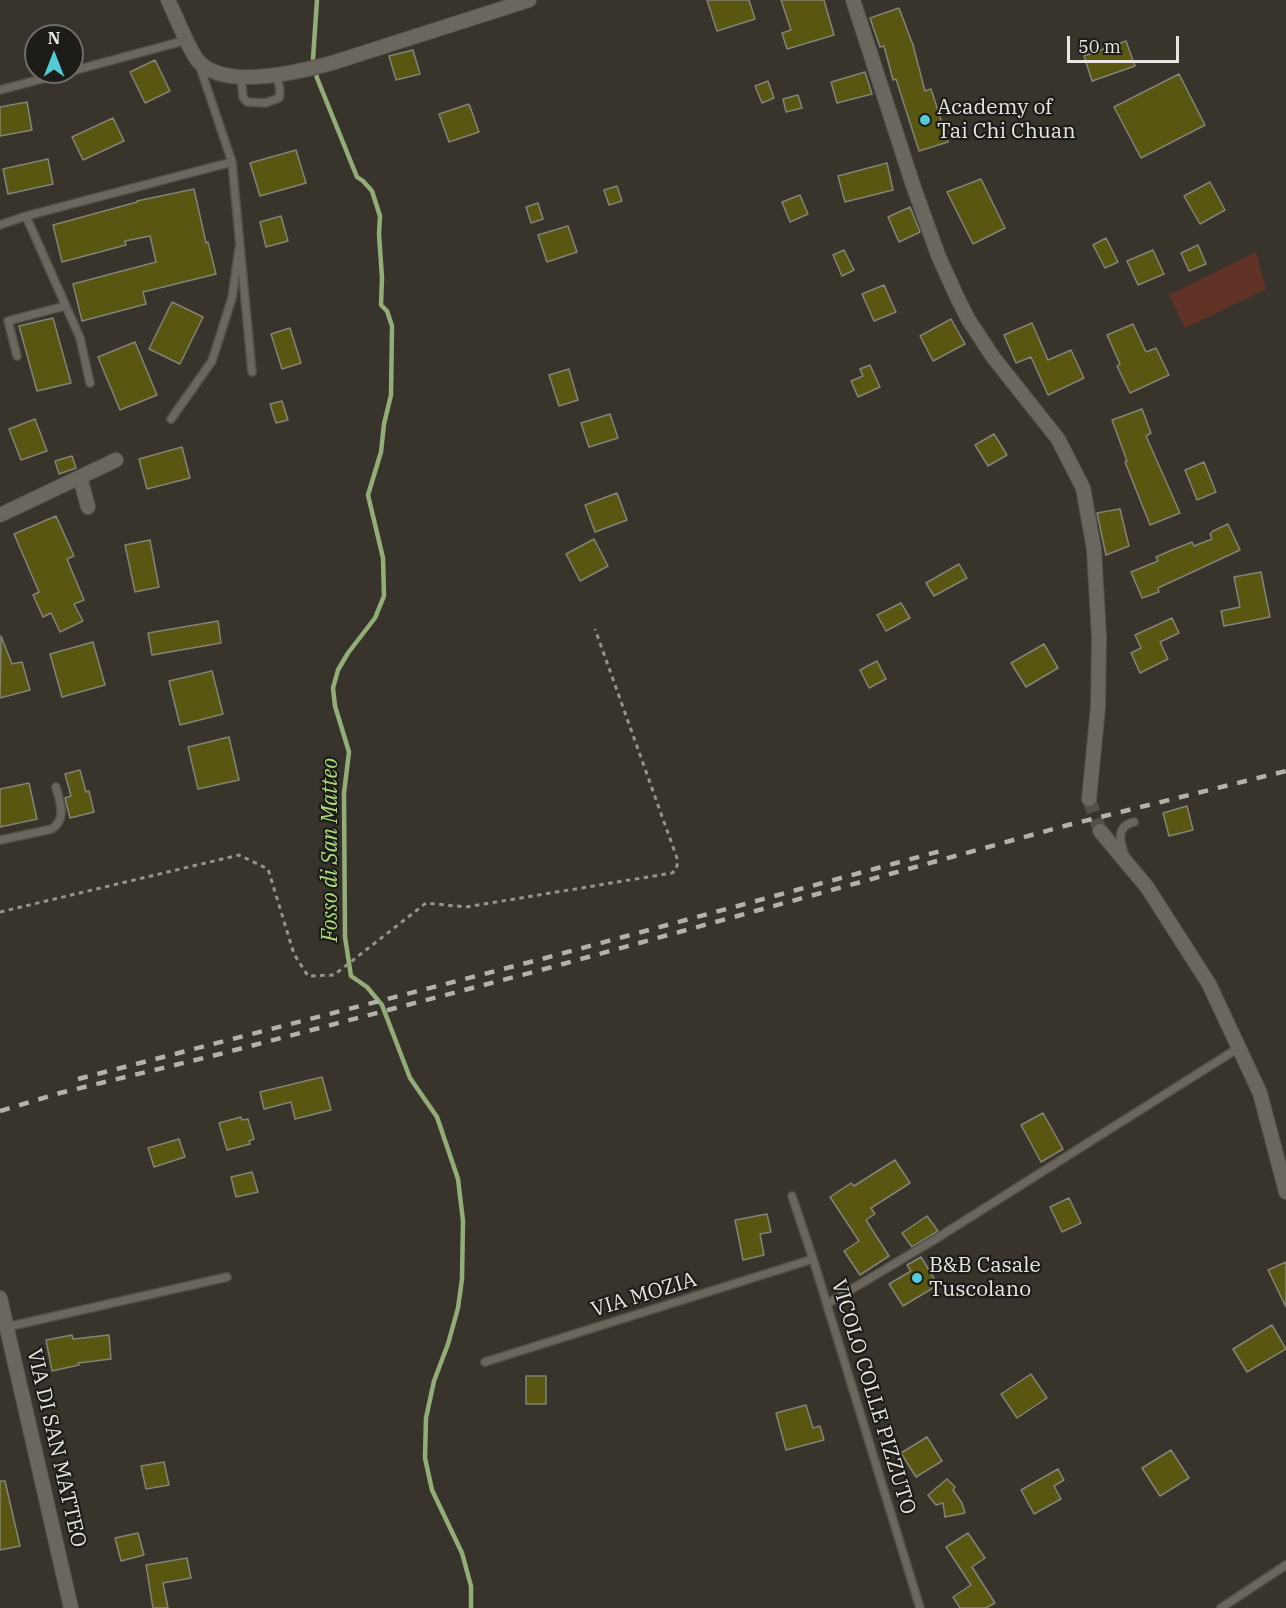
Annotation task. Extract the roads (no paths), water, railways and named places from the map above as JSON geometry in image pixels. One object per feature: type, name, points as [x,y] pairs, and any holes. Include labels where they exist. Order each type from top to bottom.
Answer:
[{"type":"street","points":[[168,0],[198,62],[215,73],[241,77],[303,71],[529,0]]},
{"type":"street","points":[[853,0],[913,185],[957,297],[968,319],[993,357],[1058,439],[1083,488],[1095,558],[1099,637],[1098,707],[1089,799]]},
{"type":"street","points":[[0,515],[116,460]]},
{"type":"street","points":[[80,477],[88,507]]},
{"type":"street","points":[[1100,831],[1147,887],[1202,971],[1240,1047],[1264,1103],[1286,1192]]},
{"type":"street","name":"VIA DI SAN MATTEO","points":[[0,1298],[71,1608]]},
{"type":"lane","points":[[84,67],[187,40]]},
{"type":"lane","points":[[198,62],[232,162],[241,235],[252,372]]},
{"type":"lane","points":[[241,77],[243,97],[247,102],[265,103],[279,98],[277,74]]},
{"type":"lane","points":[[0,90],[24,83]]},
{"type":"lane","points":[[0,225],[26,216],[232,162]]},
{"type":"lane","points":[[26,216],[80,338],[90,383]]},
{"type":"lane","points":[[171,419],[212,361],[232,298],[241,235]]},
{"type":"lane","points":[[17,356],[8,321],[65,306]]},
{"type":"lane","points":[[0,840],[52,829],[58,825],[62,809],[56,788]]},
{"type":"lane","points":[[1128,864],[1121,845],[1120,832],[1125,825],[1134,822]]},
{"type":"lane","points":[[827,1304],[1240,1047]]},
{"type":"lane","name":"VICOLO COLLE PIZZUTO","points":[[792,1196],[920,1608]]},
{"type":"lane","points":[[930,1242],[934,1250]]},
{"type":"lane","name":"VIA MOZIA","points":[[485,1362],[813,1259]]},
{"type":"lane","points":[[7,1327],[227,1277]]},
{"type":"lane","points":[[1221,1608],[1286,1565]]},
{"type":"waterway","name":"Fosso di San Matteo","points":[[317,0],[313,59],[317,78],[357,177],[372,191],[380,216],[381,305],[387,311],[392,326],[391,395],[384,424],[381,452],[368,495],[383,558],[384,596],[375,618],[338,670],[333,688],[335,706],[349,752],[344,793],[345,937],[351,976],[367,987],[382,1005],[410,1078],[437,1117],[458,1179],[463,1221],[462,1279],[458,1308],[434,1381],[426,1418],[425,1458],[432,1490],[462,1553],[471,1586],[471,1608]]},
{"type":"tunnel","points":[[1089,799],[1100,831]]},
{"type":"railway","points":[[0,1111],[60,1093],[220,1054],[541,970],[1068,825],[1286,771]]},
{"type":"railway","points":[[78,1079],[538,960],[948,849]]},
{"type":"place","name":"Academy of Tai Chi Chuan","points":[[925,120]]},
{"type":"place","name":"B&B Casale Tuscolano","points":[[917,1278]]}]
